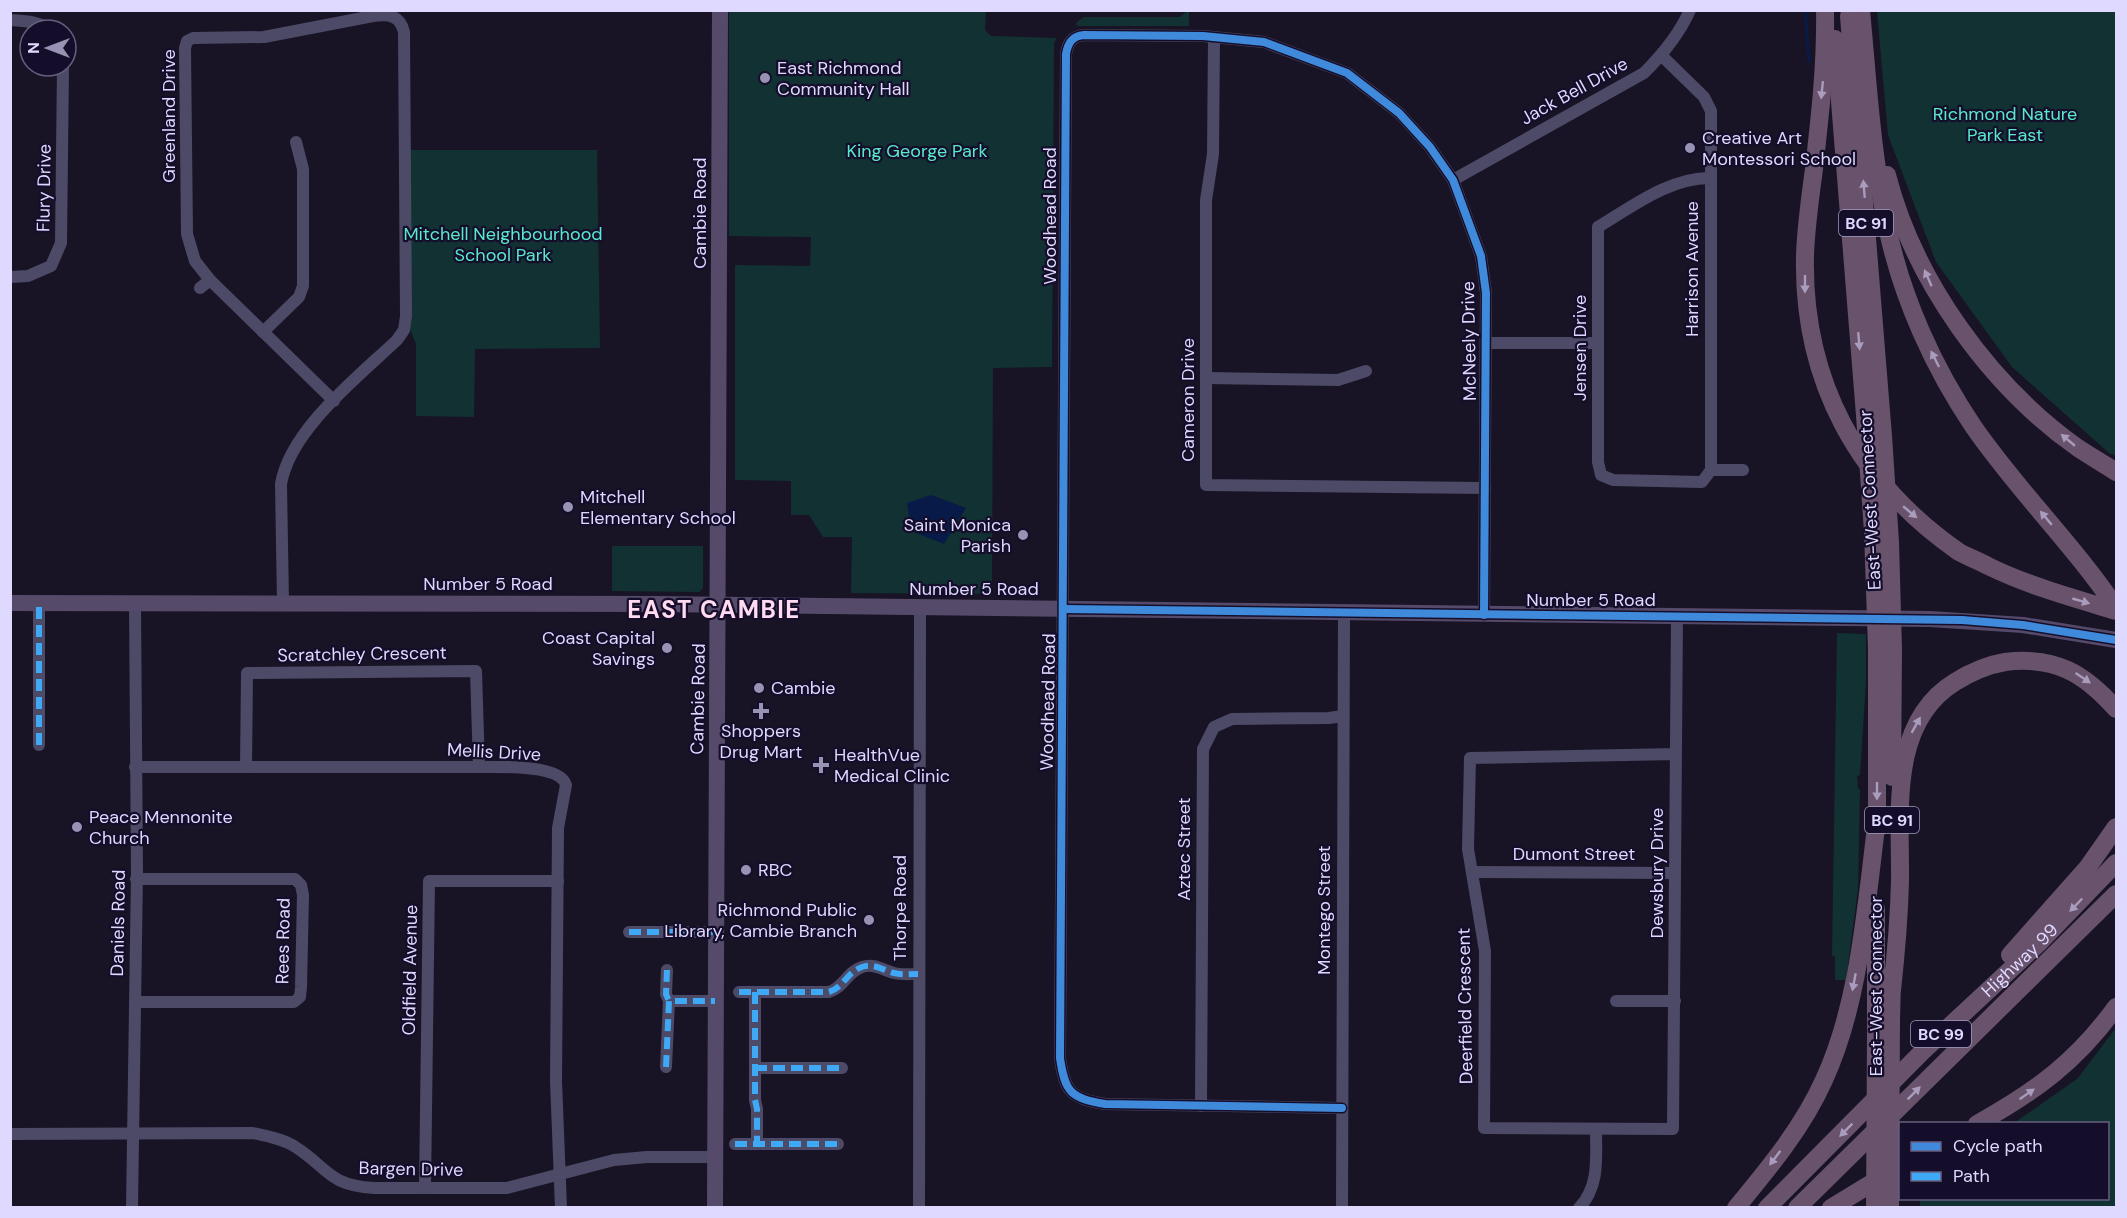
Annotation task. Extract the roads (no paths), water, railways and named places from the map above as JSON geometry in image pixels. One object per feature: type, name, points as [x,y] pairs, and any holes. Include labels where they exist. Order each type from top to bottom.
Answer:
[{"type":"highway","points":[[1825,10],[1823,81],[1807,217],[1805,298],[1809,328],[1818,363],[1838,418],[1854,446],[1903,506],[1960,552],[2012,578],[2058,594],[2116,609]]},
{"type":"highway","name":"East-West Connector","points":[[1832,10],[1873,532],[1885,649],[1892,990],[1890,1208]]},
{"type":"highway","name":"East-West Connector","points":[[1849,10],[1890,542],[1877,820],[1875,1208]]},
{"type":"highway","points":[[1861,10],[1878,181],[1888,233],[1904,285],[1934,359],[1973,425],[1999,462],[2084,563],[2116,609]]},
{"type":"highway","points":[[1870,112],[1888,180],[1902,220],[1932,287],[1985,362],[2031,409],[2076,447],[2116,472]]},
{"type":"highway","points":[[1892,990],[1899,922],[1902,788],[1905,757],[1912,730],[1926,708],[1944,688],[1971,672],[1998,663],[2025,660],[2054,664],[2078,674],[2097,688],[2116,709]]},
{"type":"highway","points":[[1736,1208],[1801,1123],[1825,1079],[1854,981],[1864,930],[1877,820]]},
{"type":"highway","points":[[1923,1051],[2057,903],[2088,867],[2116,827]]},
{"type":"highway","name":"Highway 99","points":[[1767,1208],[1923,1051],[2038,943],[2116,864]]},
{"type":"highway","name":"Highway 99","points":[[1797,1208],[2116,894]]},
{"type":"highway","points":[[1980,1122],[2010,1105],[2059,1070],[2080,1052],[2116,1007]]},
{"type":"highway","points":[[1831,1208],[1899,1167]]},
{"type":"main road","name":"Cambie Road","points":[[714,1208],[720,10]]},
{"type":"main road","name":"Number 5 Road","points":[[10,603],[718,605],[1962,620],[2033,626],[2116,640]]},
{"type":"street","name":"Jack Bell Drive","points":[[1453,180],[1644,73],[1662,56],[1681,30],[1690,10]]},
{"type":"street","name":"Greenland Drive","points":[[283,603],[281,484],[284,470],[307,430],[397,340],[404,330],[406,316],[405,32],[397,18],[388,14],[264,37],[193,38],[187,41],[187,234],[195,261],[205,284],[263,332],[334,401]]},
{"type":"street","name":"McNeely Drive","points":[[1073,38],[1084,35],[1214,38],[1264,42],[1347,73],[1400,113],[1430,147],[1453,180],[1481,256],[1486,292],[1484,615]]},
{"type":"street","name":"Woodhead Road","points":[[1073,38],[1068,44],[1066,76],[1060,1058],[1062,1075],[1067,1087],[1082,1100],[1105,1104],[1342,1108]]},
{"type":"street","name":"Cameron Drive","points":[[1214,38],[1213,154],[1206,200],[1206,485],[1485,488]]},
{"type":"street","name":"Harrison Avenue","points":[[1662,56],[1704,97],[1711,111],[1711,470]]},
{"type":"street","name":"Flury Drive","points":[[10,277],[28,276],[51,266],[61,243],[63,78]]},
{"type":"street","points":[[263,332],[299,297],[303,286],[303,169],[296,142]]},
{"type":"street","name":"Jensen Drive","points":[[1710,178],[1693,178],[1652,194],[1598,227],[1599,462],[1601,475],[1613,480],[1702,482],[1711,470]]},
{"type":"street","points":[[1486,343],[1599,343]]},
{"type":"street","points":[[1206,378],[1338,380],[1366,371]]},
{"type":"street","points":[[1711,470],[1743,470]]},
{"type":"street","points":[[39,603],[39,745]]},
{"type":"street","name":"Daniels Road","points":[[132,1208],[136,879],[135,603]]},
{"type":"street","name":"Thorpe Road","points":[[919,1208],[920,608]]},
{"type":"street","name":"Montego Street","points":[[1342,1208],[1344,613]]},
{"type":"street","name":"Dewsbury Drive","points":[[1672,1129],[1677,616]]},
{"type":"street","name":"Scratchley Crescent","points":[[246,767],[247,673],[476,671],[479,767]]},
{"type":"street","name":"Aztec Street","points":[[1201,1106],[1203,749],[1214,727],[1233,718],[1343,716]]},
{"type":"street","name":"Deerfield Crescent","points":[[1672,1129],[1484,1128],[1485,951],[1468,849],[1470,758],[1675,754]]},
{"type":"street","name":"Mellis Drive","points":[[135,767],[479,767],[540,770],[555,773],[565,780],[558,828],[556,1081],[561,1208]]},
{"type":"street","name":"Dumont Street","points":[[1473,872],[1675,873]]},
{"type":"street","name":"Rees Road","points":[[135,1002],[294,1002],[300,997],[301,987],[303,895],[301,885],[295,879],[136,879]]},
{"type":"street","name":"Oldfield Avenue","points":[[425,1188],[429,881],[558,881]]},
{"type":"street","points":[[629,932],[716,932]]},
{"type":"street","points":[[739,992],[829,992],[837,989],[852,972],[865,966],[880,967],[897,974],[918,974]]},
{"type":"street","points":[[666,1067],[669,1001],[666,994],[667,970]]},
{"type":"street","points":[[755,992],[757,1144]]},
{"type":"street","points":[[669,1001],[715,1001]]},
{"type":"street","points":[[1616,1001],[1675,1001]]},
{"type":"street","points":[[755,1068],[843,1068]]},
{"type":"street","points":[[1579,1208],[1593,1186],[1596,1166],[1596,1130]]},
{"type":"street","name":"Bargen Drive","points":[[10,1134],[253,1133],[292,1145],[338,1181],[353,1187],[507,1188],[622,1159],[714,1157]]},
{"type":"street","points":[[735,1144],[838,1144]]},
{"type":"water","points":[[931,495],[966,508],[944,544],[911,531],[907,503]]},
{"type":"waterway","points":[[1805,10],[1809,61]]},
{"type":"place","name":"East Richmond Community Hall","points":[[765,78]]},
{"type":"place","name":"Creative Art Montessori School","points":[[1690,148]]},
{"type":"place","name":"Mitchell Elementary School","points":[[568,507]]},
{"type":"place","name":"Saint Monica Parish","points":[[1023,535]]},
{"type":"place","name":"Coast Capital Savings","points":[[667,648]]},
{"type":"place","name":"Cambie","points":[[759,688]]},
{"type":"place","name":"Shoppers Drug Mart","points":[[761,711]]},
{"type":"place","name":"HealthVue Medical Clinic","points":[[821,765]]},
{"type":"place","name":"Peace Mennonite Church","points":[[77,827]]},
{"type":"place","name":"RBC","points":[[746,870]]},
{"type":"place","name":"Richmond Public Library, Cambie Branch","points":[[869,920]]},
{"type":"district","name":"EAST CAMBIE","points":[[714,609]]},
{"type":"park label","name":"Richmond Nature Park East","points":[[2005,124]]},
{"type":"park label","name":"King George Park","points":[[917,151]]},
{"type":"park label","name":"Mitchell Neighbourhood School Park","points":[[503,244]]}]
